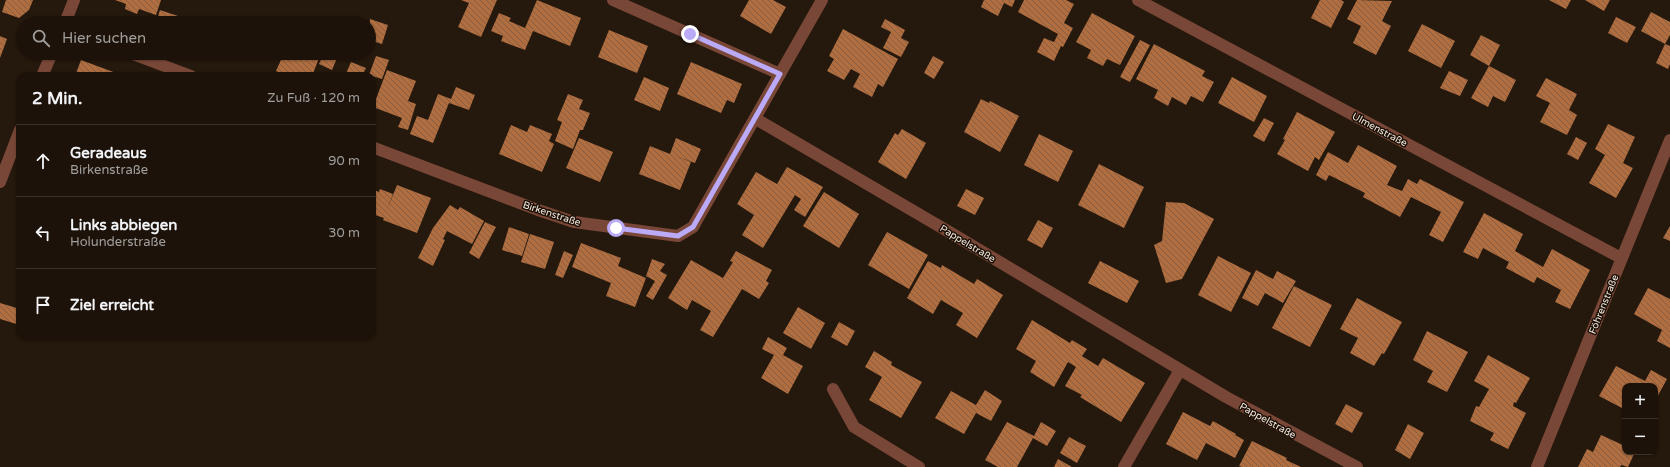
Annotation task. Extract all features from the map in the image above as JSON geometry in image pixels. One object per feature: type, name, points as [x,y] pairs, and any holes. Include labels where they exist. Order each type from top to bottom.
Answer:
[{"type":"street","points":[[68,16],[74,0]]},
{"type":"street","points":[[613,0],[780,74]]},
{"type":"street","name":"Birkenstraße","points":[[376,149],[531,208],[574,222],[678,236],[693,227],[756,119],[822,0]]},
{"type":"street","name":"Ulmenstraße","points":[[1138,0],[1622,258]]},
{"type":"street","points":[[44,72],[49,60]]},
{"type":"street","points":[[148,60],[180,72]]},
{"type":"street","name":"Pappelstraße","points":[[756,119],[1226,397],[1357,467]]},
{"type":"street","points":[[0,182],[16,140]]},
{"type":"street","name":"Föhrenstraße","points":[[1537,467],[1670,140]]},
{"type":"street","points":[[1124,467],[1180,370]]},
{"type":"street","points":[[833,389],[854,426],[919,467]]},
{"type":"building","points":[[6,0],[33,0],[29,10],[22,16],[16,17],[2,12]]},
{"type":"building","points":[[115,0],[161,0],[156,15],[139,9],[137,14],[125,9],[126,4]]},
{"type":"building","points":[[461,0],[497,0],[481,37],[458,27],[469,3]]},
{"type":"building","points":[[537,0],[581,18],[570,46],[533,31],[525,50],[501,41],[503,36],[491,31],[499,13],[511,18],[509,21],[525,28]]},
{"type":"building","points":[[749,0],[773,0],[786,7],[771,34],[740,16]]},
{"type":"building","points":[[984,0],[1015,0],[1012,7],[1004,3],[998,16],[981,7]]},
{"type":"building","points":[[1024,0],[1066,0],[1074,4],[1064,23],[1073,28],[1063,47],[1061,46],[1054,61],[1037,52],[1044,38],[1054,42],[1058,34],[1018,12]]},
{"type":"building","points":[[1320,0],[1341,0],[1344,2],[1331,28],[1311,18]]},
{"type":"building","points":[[1357,0],[1392,1],[1382,21],[1391,26],[1376,55],[1353,43],[1361,26],[1347,19]]},
{"type":"building","points":[[1549,0],[1571,0],[1566,9]]},
{"type":"building","points":[[1585,0],[1610,0],[1604,11]]},
{"type":"building","points":[[160,10],[178,16],[158,16]]},
{"type":"building","points":[[1651,12],[1670,22],[1670,35],[1665,44],[1641,31]]},
{"type":"building","points":[[1092,13],[1135,36],[1120,65],[1107,59],[1103,66],[1087,58],[1091,50],[1076,42]]},
{"type":"building","points":[[1616,17],[1636,27],[1627,43],[1608,33]]},
{"type":"building","points":[[885,19],[905,30],[901,38],[909,42],[901,57],[883,48],[891,32],[881,27]]},
{"type":"building","points":[[376,21],[388,25],[382,44],[376,42]]},
{"type":"building","points":[[1422,24],[1455,41],[1441,68],[1408,51]]},
{"type":"building","points":[[843,29],[898,59],[883,87],[878,84],[872,97],[853,87],[860,74],[851,69],[844,80],[827,71],[834,59],[829,56]]},
{"type":"building","points":[[609,30],[648,46],[637,73],[598,57]]},
{"type":"building","points":[[1481,35],[1500,45],[1489,66],[1470,55]]},
{"type":"building","points":[[0,36],[7,39],[0,58]]},
{"type":"building","points":[[1140,40],[1150,45],[1130,82],[1120,77]]},
{"type":"building","points":[[1154,44],[1205,71],[1202,76],[1214,82],[1203,102],[1191,96],[1186,105],[1172,97],[1168,106],[1154,98],[1158,90],[1136,79]]},
{"type":"building","points":[[1665,44],[1670,46],[1670,64],[1668,69],[1656,63]]},
{"type":"building","points":[[376,56],[389,60],[382,79],[376,77],[376,72],[370,72],[375,60],[376,60]]},
{"type":"building","points":[[933,56],[944,62],[934,79],[924,73]]},
{"type":"building","points":[[81,60],[113,72],[76,72]]},
{"type":"building","points":[[281,60],[318,60],[314,72],[276,71]]},
{"type":"building","points":[[321,60],[336,60],[332,70],[319,64]]},
{"type":"building","points":[[351,62],[366,68],[364,72],[347,72]]},
{"type":"building","points":[[691,62],[742,84],[734,103],[727,100],[721,113],[677,94]]},
{"type":"building","points":[[1489,66],[1516,80],[1505,102],[1493,96],[1488,107],[1471,98]]},
{"type":"building","points":[[387,70],[416,81],[408,101],[416,104],[408,130],[398,127],[402,118],[376,108],[376,99]]},
{"type":"building","points":[[1449,71],[1468,80],[1460,96],[1440,88]]},
{"type":"building","points":[[644,77],[669,88],[660,111],[634,100]]},
{"type":"building","points":[[1232,77],[1267,96],[1254,122],[1218,103]]},
{"type":"building","points":[[1546,78],[1577,94],[1569,110],[1577,115],[1567,135],[1540,122],[1550,103],[1536,96]]},
{"type":"building","points":[[456,87],[475,95],[469,110],[449,103],[433,143],[410,134],[417,116],[428,120],[438,94],[451,99]]},
{"type":"building","points":[[568,94],[583,100],[579,109],[590,113],[583,130],[580,130],[573,149],[555,141],[562,122],[557,120]]},
{"type":"building","points":[[981,99],[989,103],[990,101],[1019,116],[1000,152],[964,132]]},
{"type":"building","points":[[1297,112],[1335,132],[1319,160],[1315,157],[1308,171],[1277,154],[1285,140],[1283,139]]},
{"type":"building","points":[[1264,118],[1274,123],[1264,142],[1253,136]]},
{"type":"building","points":[[1608,124],[1635,137],[1623,163],[1633,168],[1616,198],[1589,183],[1605,155],[1595,149]]},
{"type":"building","points":[[511,125],[527,132],[530,125],[552,134],[549,141],[554,144],[542,172],[499,154]]},
{"type":"building","points":[[902,129],[926,143],[906,179],[878,162],[895,133],[898,135]]},
{"type":"building","points":[[1039,134],[1073,151],[1058,182],[1024,165]]},
{"type":"building","points":[[1576,137],[1587,143],[1578,160],[1567,154]]},
{"type":"building","points":[[579,138],[613,152],[600,182],[566,168]]},
{"type":"building","points":[[676,138],[701,149],[695,163],[676,156],[691,162],[680,190],[639,174],[650,146],[670,154]]},
{"type":"building","points":[[1358,145],[1397,166],[1387,185],[1402,191],[1408,179],[1417,184],[1420,179],[1464,202],[1443,242],[1429,235],[1441,212],[1411,197],[1400,217],[1363,197],[1365,193],[1329,175],[1326,181],[1316,175],[1328,152],[1348,163]]},
{"type":"building","points":[[1099,164],[1144,187],[1124,228],[1078,205]]},
{"type":"building","points":[[787,167],[823,187],[805,217],[794,210],[801,199],[795,195],[763,248],[742,235],[754,215],[737,204],[756,172],[777,184]]},
{"type":"building","points":[[397,185],[431,198],[417,233],[383,220],[384,218],[376,215],[376,191],[379,192],[380,189],[393,194],[387,210]]},
{"type":"building","points":[[966,189],[984,198],[975,215],[957,206]]},
{"type":"building","points":[[824,192],[859,214],[839,248],[803,226]]},
{"type":"building","points":[[1166,202],[1184,203],[1214,219],[1182,279],[1166,283],[1154,245],[1162,241]]},
{"type":"building","points":[[450,205],[458,210],[460,207],[484,221],[472,244],[447,231],[443,239],[445,240],[433,266],[418,258],[433,228]]},
{"type":"building","points":[[1484,213],[1523,234],[1515,251],[1543,267],[1552,249],[1590,270],[1570,309],[1555,302],[1561,290],[1537,277],[1534,283],[1506,268],[1509,262],[1483,248],[1478,259],[1463,252]]},
{"type":"building","points":[[1038,220],[1053,228],[1042,248],[1027,240]]},
{"type":"building","points":[[485,222],[496,227],[479,259],[469,253]]},
{"type":"building","points":[[1670,226],[1670,241],[1663,238]]},
{"type":"building","points":[[509,227],[529,234],[522,256],[502,250]]},
{"type":"building","points":[[887,232],[928,255],[909,289],[868,265]]},
{"type":"building","points":[[530,234],[554,242],[545,269],[521,262]]},
{"type":"building","points":[[581,243],[621,258],[618,266],[646,278],[635,307],[606,296],[611,283],[572,267]]},
{"type":"building","points":[[564,251],[573,255],[563,278],[555,275]]},
{"type":"building","points":[[736,251],[772,270],[766,281],[769,283],[759,299],[742,289],[713,337],[700,330],[711,311],[692,300],[687,310],[668,298],[691,260],[723,278],[733,262],[730,261]]},
{"type":"building","points":[[1218,256],[1251,273],[1231,312],[1198,295]]},
{"type":"building","points":[[652,259],[665,264],[660,271],[667,275],[653,300],[646,296],[655,281],[646,276]]},
{"type":"building","points":[[928,261],[941,268],[942,265],[974,284],[977,279],[1003,295],[977,338],[956,325],[963,313],[941,300],[933,314],[907,298]]},
{"type":"building","points":[[1100,261],[1139,281],[1127,303],[1088,283]]},
{"type":"building","points":[[1256,270],[1273,279],[1277,271],[1296,281],[1283,303],[1265,293],[1258,306],[1242,298]]},
{"type":"building","points":[[1294,286],[1332,305],[1310,347],[1272,328]]},
{"type":"building","points":[[1648,288],[1670,299],[1670,348],[1657,341],[1662,330],[1634,314]]},
{"type":"building","points":[[1357,298],[1402,322],[1384,354],[1382,353],[1374,366],[1350,353],[1358,338],[1340,329]]},
{"type":"building","points":[[0,303],[16,308],[16,324],[0,319]]},
{"type":"building","points":[[798,307],[825,323],[811,349],[783,333]]},
{"type":"building","points":[[1032,320],[1070,343],[1072,340],[1087,349],[1082,356],[1098,366],[1103,358],[1145,383],[1121,422],[1080,397],[1082,395],[1065,386],[1076,367],[1068,362],[1054,387],[1030,372],[1036,361],[1016,349]]},
{"type":"building","points":[[839,322],[855,331],[847,346],[831,337]]},
{"type":"building","points":[[1427,331],[1468,352],[1447,392],[1427,382],[1433,371],[1413,360]]},
{"type":"building","points":[[768,337],[787,348],[783,355],[803,366],[788,394],[761,378],[774,355],[762,349]]},
{"type":"building","points":[[874,351],[892,362],[891,365],[922,382],[901,418],[869,400],[882,377],[865,367]]},
{"type":"building","points":[[1488,355],[1530,378],[1516,403],[1514,402],[1513,406],[1526,413],[1508,449],[1490,440],[1494,433],[1470,421],[1476,406],[1479,407],[1489,389],[1474,381]]},
{"type":"building","points":[[1616,366],[1645,381],[1651,370],[1667,379],[1658,396],[1658,383],[1622,383],[1622,408],[1599,396]]},
{"type":"building","points":[[985,390],[1002,401],[991,421],[976,413],[964,434],[935,418],[951,391],[976,405]]},
{"type":"building","points":[[1346,404],[1363,413],[1352,433],[1335,424]]},
{"type":"building","points":[[1183,412],[1210,426],[1213,421],[1244,440],[1235,458],[1206,443],[1197,460],[1166,444]]},
{"type":"building","points":[[1007,422],[1034,436],[1041,422],[1056,431],[1047,446],[1033,438],[1017,467],[998,467],[985,460]]},
{"type":"building","points":[[1408,424],[1424,433],[1410,459],[1395,450]]},
{"type":"building","points":[[1601,435],[1622,445],[1622,455],[1634,455],[1628,467],[1621,465],[1620,467],[1578,467],[1587,449],[1593,452]]},
{"type":"building","points":[[1069,437],[1086,446],[1077,463],[1060,453]]},
{"type":"building","points":[[1252,441],[1287,458],[1286,460],[1301,467],[1239,466]]},
{"type":"building","points":[[1058,459],[1072,467],[1054,467]]},
{"type":"route","points":[[616,228],[678,236],[693,227],[756,119],[780,74],[690,34]]}]
